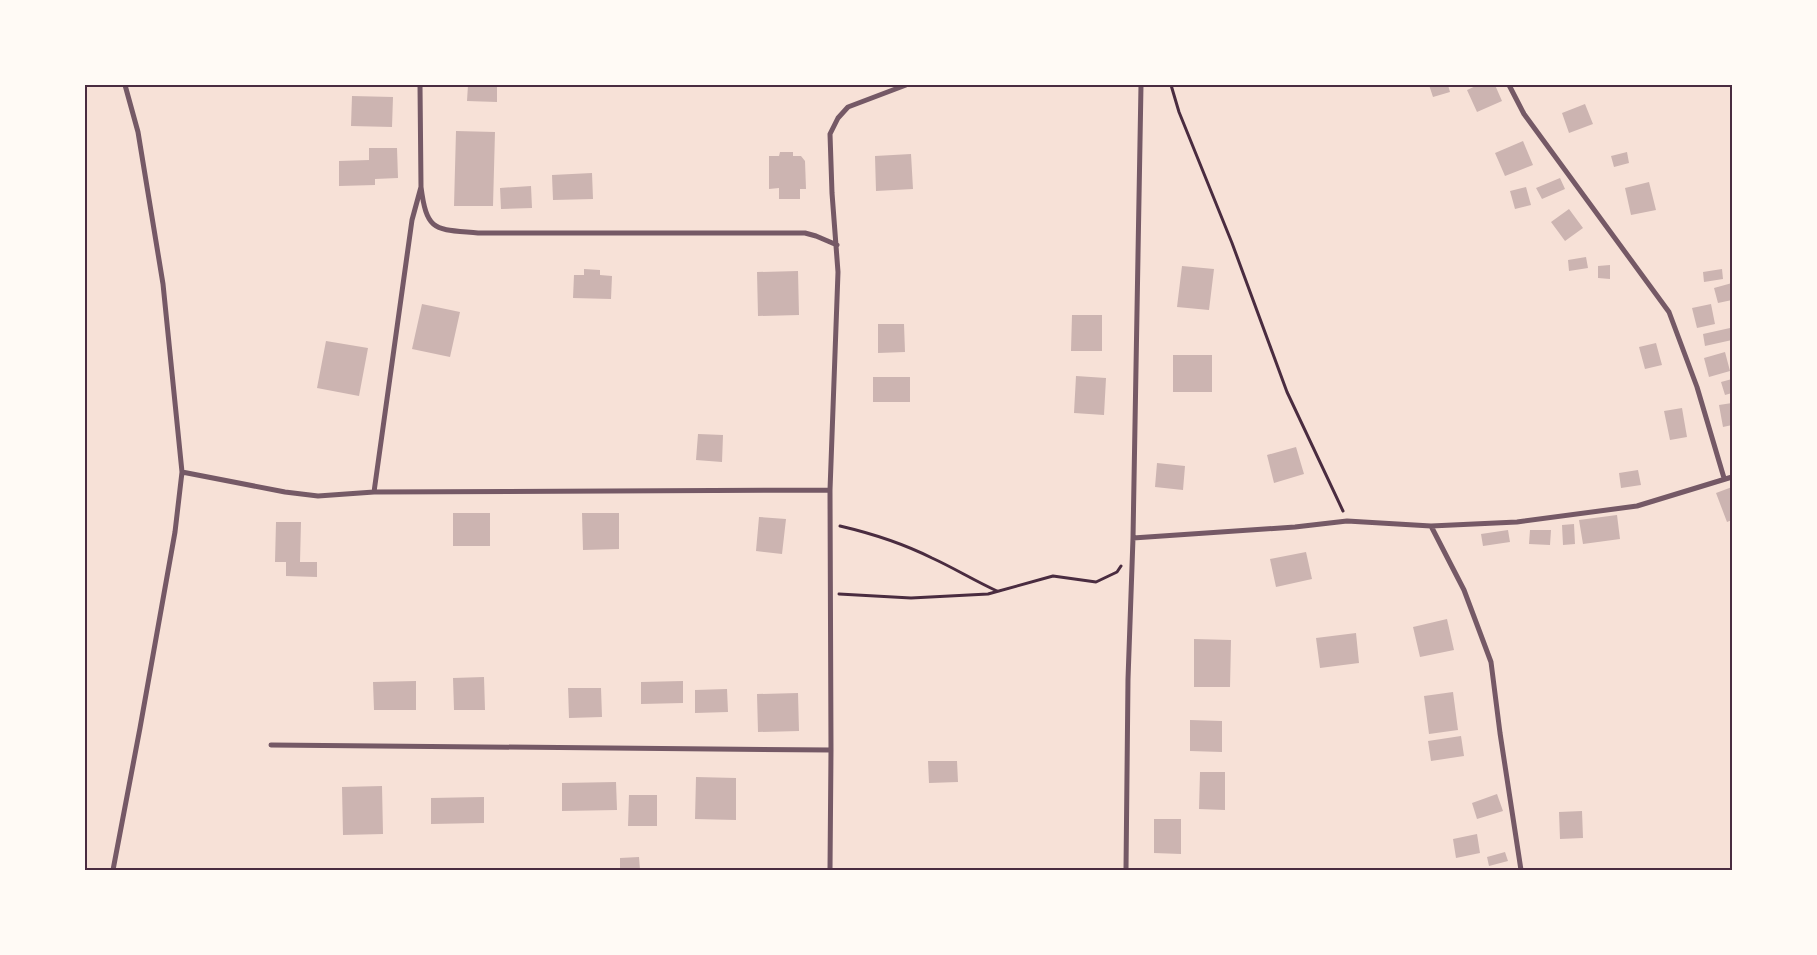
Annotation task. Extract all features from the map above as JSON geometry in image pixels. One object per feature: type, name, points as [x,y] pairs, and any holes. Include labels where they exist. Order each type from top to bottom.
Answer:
[{"type":"street","points":[[113,870],[175,532],[182,472],[162,284],[138,132],[125,85]]},
{"type":"street","points":[[420,85],[421,187],[426,216],[435,225],[446,230],[478,233],[804,233],[836,245]]},
{"type":"street","points":[[830,870],[832,750],[830,490],[838,272],[830,134],[838,118],[848,107],[906,85]]},
{"type":"street","points":[[1126,870],[1128,679],[1133,538],[1141,85]]},
{"type":"street","points":[[1509,85],[1524,114],[1668,312],[1697,388],[1724,478]]},
{"type":"street","points":[[374,492],[412,220],[421,187]]},
{"type":"street","points":[[182,472],[285,492],[318,496],[374,492],[830,490]]},
{"type":"street","points":[[1133,538],[1295,527],[1347,521],[1431,526],[1517,522],[1636,506],[1732,476]]},
{"type":"street","points":[[1431,526],[1464,590],[1491,662],[1521,870]]},
{"type":"street","points":[[271,745],[832,750]]},
{"type":"path","points":[[1171,85],[1179,112],[1232,243],[1287,392],[1347,521]]},
{"type":"path","points":[[830,523],[862,531],[931,557],[997,591]]},
{"type":"path","points":[[830,593],[912,598],[988,594],[1054,576],[1096,582],[1117,572],[1132,548]]},
{"type":"building","points":[[468,85],[497,85],[497,102],[467,101]]},
{"type":"building","points":[[1429,85],[1448,85],[1450,92],[1433,97]]},
{"type":"building","points":[[1478,85],[1495,85],[1502,101],[1477,112],[1467,90]]},
{"type":"building","points":[[352,96],[393,97],[392,127],[351,126]]},
{"type":"building","points":[[1585,104],[1593,124],[1569,133],[1562,113]]},
{"type":"building","points":[[456,131],[495,132],[493,206],[454,206]]},
{"type":"building","points":[[1523,141],[1533,165],[1505,176],[1495,153]]},
{"type":"building","points":[[369,148],[397,148],[398,178],[375,179],[375,185],[339,186],[339,161],[369,160]]},
{"type":"building","points":[[780,152],[793,152],[793,156],[801,156],[805,161],[806,189],[800,189],[800,199],[779,199],[779,188],[769,189],[769,156],[779,156]]},
{"type":"building","points":[[1627,152],[1629,163],[1614,167],[1611,156]]},
{"type":"building","points":[[911,154],[913,189],[876,191],[875,156]]},
{"type":"building","points":[[592,173],[593,199],[553,200],[552,175]]},
{"type":"building","points":[[1560,178],[1565,189],[1542,199],[1536,188]]},
{"type":"building","points":[[1649,182],[1656,210],[1631,215],[1625,188]]},
{"type":"building","points":[[531,186],[532,208],[501,209],[500,188]]},
{"type":"building","points":[[1526,187],[1531,205],[1515,209],[1510,191]]},
{"type":"building","points":[[1569,209],[1583,228],[1565,241],[1551,222]]},
{"type":"building","points":[[1586,257],[1588,268],[1569,271],[1568,260]]},
{"type":"building","points":[[1610,265],[1610,279],[1598,278],[1598,266]]},
{"type":"building","points":[[1182,266],[1214,269],[1209,310],[1177,307]]},
{"type":"building","points":[[584,269],[600,270],[600,275],[612,276],[611,299],[573,298],[574,275],[584,275]]},
{"type":"building","points":[[1722,269],[1723,279],[1704,282],[1703,272]]},
{"type":"building","points":[[798,271],[799,315],[758,316],[757,272]]},
{"type":"building","points":[[1732,283],[1732,300],[1718,303],[1714,288]]},
{"type":"building","points":[[422,304],[460,312],[450,357],[412,349]]},
{"type":"building","points":[[1711,304],[1715,324],[1697,328],[1692,308]]},
{"type":"building","points":[[1072,315],[1102,315],[1102,351],[1071,351]]},
{"type":"building","points":[[878,324],[904,324],[905,352],[878,353]]},
{"type":"building","points":[[1730,328],[1732,340],[1705,346],[1703,334]]},
{"type":"building","points":[[326,341],[368,348],[359,396],[317,388]]},
{"type":"building","points":[[1656,343],[1662,365],[1645,369],[1639,347]]},
{"type":"building","points":[[1725,352],[1730,371],[1709,377],[1704,358]]},
{"type":"building","points":[[1173,355],[1212,355],[1212,392],[1173,392]]},
{"type":"building","points":[[1076,376],[1106,378],[1104,415],[1074,413]]},
{"type":"building","points":[[873,377],[910,377],[910,402],[873,402]]},
{"type":"building","points":[[1732,379],[1732,393],[1725,395],[1721,382]]},
{"type":"building","points":[[1732,403],[1732,425],[1723,427],[1719,405]]},
{"type":"building","points":[[1682,408],[1687,437],[1670,440],[1664,411]]},
{"type":"building","points":[[698,434],[723,435],[722,462],[696,460]]},
{"type":"building","points":[[1296,447],[1304,474],[1274,483],[1267,455]]},
{"type":"building","points":[[1157,463],[1185,466],[1183,490],[1155,487]]},
{"type":"building","points":[[1638,470],[1641,485],[1621,488],[1619,473]]},
{"type":"building","points":[[1732,487],[1732,520],[1727,522],[1716,493]]},
{"type":"building","points":[[453,513],[490,513],[490,546],[453,546]]},
{"type":"building","points":[[582,513],[619,513],[619,549],[583,550]]},
{"type":"building","points":[[1617,515],[1620,539],[1583,544],[1579,520]]},
{"type":"building","points":[[759,517],[786,519],[782,554],[756,551]]},
{"type":"building","points":[[276,522],[301,522],[300,562],[317,562],[317,577],[286,576],[286,562],[275,562]]},
{"type":"building","points":[[1574,524],[1575,544],[1563,545],[1562,525]]},
{"type":"building","points":[[1508,530],[1510,542],[1483,546],[1481,534]]},
{"type":"building","points":[[1530,530],[1551,530],[1550,545],[1529,544]]},
{"type":"building","points":[[1306,552],[1312,579],[1276,587],[1270,559]]},
{"type":"building","points":[[1447,619],[1454,650],[1420,657],[1413,627]]},
{"type":"building","points":[[1356,633],[1359,663],[1320,668],[1316,638]]},
{"type":"building","points":[[1194,639],[1231,640],[1230,687],[1194,687]]},
{"type":"building","points":[[484,677],[485,710],[454,710],[453,678]]},
{"type":"building","points":[[416,681],[416,710],[374,710],[373,682]]},
{"type":"building","points":[[683,681],[683,703],[641,704],[641,682]]},
{"type":"building","points":[[568,688],[601,688],[602,717],[569,718]]},
{"type":"building","points":[[727,689],[728,712],[695,713],[695,690]]},
{"type":"building","points":[[1453,692],[1458,730],[1429,734],[1424,696]]},
{"type":"building","points":[[798,693],[799,731],[758,732],[757,694]]},
{"type":"building","points":[[1190,720],[1222,721],[1222,752],[1190,751]]},
{"type":"building","points":[[1461,736],[1464,756],[1431,761],[1428,741]]},
{"type":"building","points":[[928,761],[957,761],[958,782],[929,783]]},
{"type":"building","points":[[1200,772],[1225,772],[1225,810],[1199,809]]},
{"type":"building","points":[[696,777],[736,778],[736,820],[695,819]]},
{"type":"building","points":[[616,782],[617,810],[562,811],[562,783]]},
{"type":"building","points":[[382,786],[383,834],[343,835],[342,787]]},
{"type":"building","points":[[1497,794],[1503,811],[1477,819],[1472,803]]},
{"type":"building","points":[[629,795],[657,795],[657,826],[628,826]]},
{"type":"building","points":[[484,797],[484,823],[431,824],[431,798]]},
{"type":"building","points":[[1582,811],[1583,838],[1560,839],[1559,812]]},
{"type":"building","points":[[1154,819],[1181,819],[1181,854],[1154,853]]},
{"type":"building","points":[[1477,834],[1480,853],[1456,858],[1453,839]]},
{"type":"building","points":[[1505,852],[1508,861],[1489,866],[1487,857]]},
{"type":"building","points":[[639,857],[640,870],[620,870],[620,858]]}]
